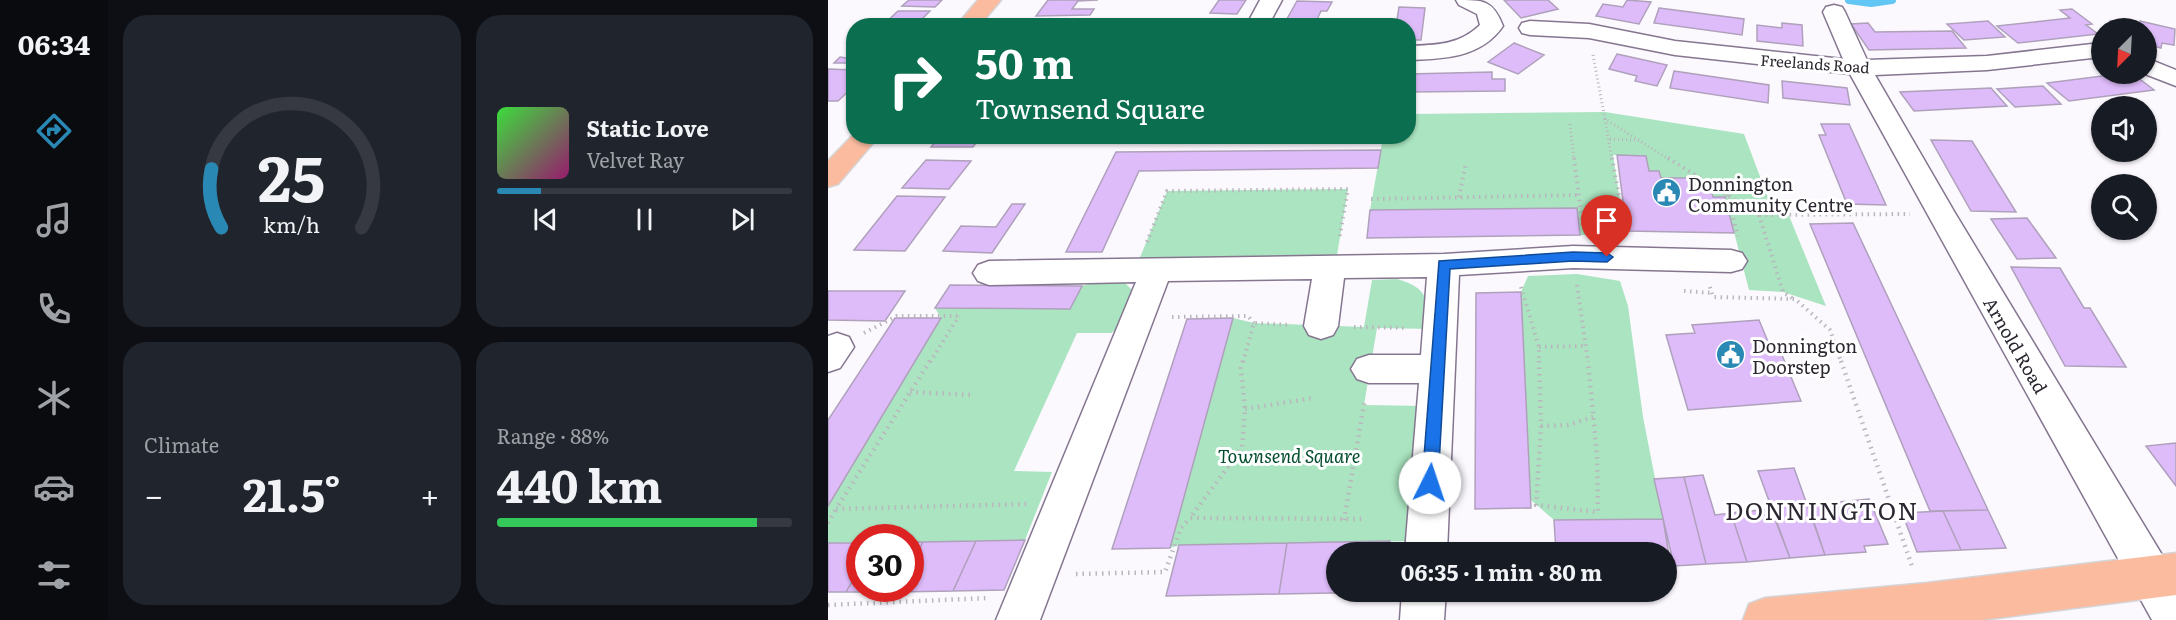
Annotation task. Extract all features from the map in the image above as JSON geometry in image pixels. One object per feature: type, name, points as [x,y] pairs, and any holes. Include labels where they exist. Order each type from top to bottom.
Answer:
[{"type":"main road","points":[[974,18],[990,0]]},
{"type":"main road","points":[[828,178],[859,144]]},
{"type":"main road","points":[[1765,620],[1927,605],[2163,576]]},
{"type":"street","points":[[1261,18],[1271,0]]},
{"type":"street","points":[[1416,53],[1449,52],[1478,42],[1492,26],[1487,11],[1467,0]]},
{"type":"street","name":"Arnold Road","points":[[1834,12],[1858,68],[1940,213],[2163,576],[2176,620]]},
{"type":"street","name":"Freelands Road","points":[[1530,28],[1589,31],[1675,48],[1858,68],[1987,63],[2091,51]]},
{"type":"street","points":[[2157,70],[2176,79]]},
{"type":"street","points":[[989,273],[1444,265],[1573,257],[1731,261]]},
{"type":"street","points":[[1427,542],[1444,265]]},
{"type":"street","points":[[1321,326],[1332,267]]},
{"type":"street","points":[[1006,609],[1063,503],[1138,318],[1146,270]]},
{"type":"street","points":[[1370,369],[1437,369]]},
{"type":"street","points":[[1422,620],[1423,602]]},
{"type":"path","points":[[1589,31],[1610,139],[1619,257]]},
{"type":"path","points":[[1605,119],[1759,215],[1940,213]]},
{"type":"path","points":[[1519,280],[1539,346],[1541,426],[1536,505],[1598,512],[1593,417],[1586,346],[1573,257],[1584,238],[1569,124]]},
{"type":"path","points":[[1610,139],[1640,140]]},
{"type":"path","points":[[1459,197],[1466,163]]},
{"type":"path","points":[[1146,270],[1167,191],[1348,189],[1332,267]]},
{"type":"path","points":[[1371,199],[1578,195]]},
{"type":"path","points":[[1759,215],[1783,292],[1830,330],[1914,569]]},
{"type":"path","points":[[1710,289],[1713,297],[1795,300]]},
{"type":"path","points":[[828,523],[959,316],[897,316],[833,352]]},
{"type":"path","points":[[1138,318],[1248,316],[1254,323],[1440,328]]},
{"type":"path","points":[[1074,574],[1165,572],[1181,528],[1242,448],[1245,409],[1241,368],[1254,323]]},
{"type":"path","points":[[1344,519],[1377,327]]},
{"type":"path","points":[[1539,346],[1586,346]]},
{"type":"path","points":[[909,392],[974,395]]},
{"type":"path","points":[[1245,409],[1313,398]]},
{"type":"path","points":[[1541,426],[1568,425],[1593,417]]},
{"type":"path","points":[[836,509],[1063,503]]},
{"type":"path","points":[[1190,518],[1362,519]]},
{"type":"path","points":[[828,605],[1006,609]]},
{"type":"green space","points":[[1605,112],[1744,134],[1773,211],[1787,211],[1826,306],[1783,292],[1749,290],[1725,197],[1713,197],[1711,189],[1692,189],[1690,178],[1661,178],[1659,171],[1649,171],[1646,156],[1613,155],[1625,234],[1580,235],[1576,208],[1370,210],[1382,144],[1416,144],[1416,114]]},
{"type":"green space","points":[[1348,189],[1337,255],[1139,260],[1167,191]]},
{"type":"green space","points":[[1577,274],[1620,281],[1628,306],[1643,417],[1663,519],[1554,520],[1531,500],[1521,292],[1528,276]]},
{"type":"green space","name":"Townsend Square","points":[[1397,279],[1421,291],[1425,296],[1432,329],[1377,328],[1364,405],[1425,406],[1407,541],[1179,545],[1170,548],[1233,318],[1254,323],[1364,327],[1372,280]]},
{"type":"green space","points":[[1100,281],[1124,282],[1132,290],[1127,323],[1111,333],[1077,333],[1014,471],[1052,472],[1025,540],[924,542],[924,524],[846,524],[846,542],[828,543],[828,506],[941,318],[935,308],[1070,309],[1082,286]]},
{"type":"building","points":[[909,0],[942,0],[935,7],[902,6]]},
{"type":"building","points":[[1048,0],[1098,0],[1078,1],[1072,9],[1094,9],[1090,15],[1036,16]]},
{"type":"building","points":[[1219,0],[1246,0],[1237,14],[1210,13]]},
{"type":"building","points":[[1504,0],[1548,0],[1558,9],[1521,18]]},
{"type":"building","points":[[1627,0],[1651,2],[1639,24],[1596,16],[1603,4],[1623,7]]},
{"type":"building","points":[[1297,1],[1332,2],[1327,11],[1321,11],[1318,18],[1287,18]]},
{"type":"building","points":[[1399,7],[1425,8],[1421,40],[1416,40],[1416,18],[1397,18]]},
{"type":"building","points":[[1659,8],[1744,19],[1742,35],[1654,23]]},
{"type":"building","points":[[2072,9],[2091,23],[2086,25],[2091,29],[2091,35],[2018,43],[1997,26],[2070,18],[2060,10]]},
{"type":"building","points":[[898,11],[930,11],[923,18],[891,18]]},
{"type":"building","points":[[1988,21],[2005,37],[1964,40],[1947,24]]},
{"type":"building","points":[[1782,23],[1802,25],[1803,46],[1757,41],[1757,25],[1782,28]]},
{"type":"building","points":[[1868,23],[1875,32],[1952,31],[1966,48],[1869,50],[1851,24]]},
{"type":"building","points":[[2157,25],[2175,29],[2174,45],[2162,43],[2161,48],[2157,47]]},
{"type":"building","points":[[1514,43],[1544,55],[1518,74],[1488,62]]},
{"type":"building","points":[[1617,54],[1667,65],[1657,86],[1635,81],[1637,76],[1609,69]]},
{"type":"building","points":[[840,57],[846,58],[846,63],[834,63]]},
{"type":"building","points":[[828,69],[846,70],[846,94],[838,101],[828,101]]},
{"type":"building","points":[[1674,71],[1769,85],[1768,103],[1670,88]]},
{"type":"building","points":[[1492,72],[1492,79],[1505,79],[1505,91],[1416,92],[1416,74]]},
{"type":"building","points":[[2091,77],[2091,84],[2146,84],[2154,90],[2091,96],[2091,98],[2069,101],[2047,83]]},
{"type":"building","points":[[1782,81],[1847,88],[1850,105],[1783,98]]},
{"type":"building","points":[[2043,86],[2061,104],[2015,107],[1997,89]]},
{"type":"building","points":[[1991,88],[2007,106],[1914,111],[1900,92]]},
{"type":"building","points":[[1821,124],[1849,124],[1886,205],[1847,204],[1819,135],[1826,135]]},
{"type":"building","points":[[1931,140],[1972,141],[2016,212],[1971,211]]},
{"type":"building","points":[[933,144],[975,144],[973,147],[931,147]]},
{"type":"building","points":[[1381,150],[1378,168],[1139,171],[1102,252],[1066,252],[1116,152]]},
{"type":"building","name":"Donnington Community Centre","points":[[1617,155],[1646,156],[1649,171],[1659,171],[1661,178],[1690,178],[1692,189],[1711,189],[1713,197],[1725,197],[1734,233],[1627,231]]},
{"type":"building","points":[[926,160],[971,161],[949,189],[902,188]]},
{"type":"building","points":[[897,196],[945,197],[905,251],[854,250]]},
{"type":"building","points":[[1012,204],[1025,204],[992,253],[943,251],[961,226],[996,227]]},
{"type":"building","points":[[1577,208],[1580,235],[1367,238],[1370,210]]},
{"type":"building","points":[[2027,218],[2056,258],[2017,259],[1991,219]]},
{"type":"building","points":[[1853,223],[1988,510],[1930,511],[1810,224]]},
{"type":"building","points":[[2011,267],[2060,268],[2084,308],[2090,308],[2126,367],[2065,366]]},
{"type":"building","points":[[950,285],[1082,286],[1070,309],[935,308]]},
{"type":"building","points":[[828,291],[905,291],[885,321],[828,320]]},
{"type":"building","points":[[1521,292],[1531,508],[1475,509],[1476,293]]},
{"type":"building","points":[[895,318],[941,318],[828,506],[828,420]]},
{"type":"building","points":[[1233,318],[1170,548],[1112,549],[1187,319]]},
{"type":"building","points":[[1759,320],[1769,344],[1777,343],[1801,401],[1688,410],[1666,335],[1695,333],[1692,325]]},
{"type":"building","points":[[2176,443],[2176,486],[2146,446]]},
{"type":"building","points":[[1794,468],[1825,555],[1790,558],[1758,471]]},
{"type":"building","points":[[1703,475],[1715,515],[1731,513],[1747,562],[1706,564],[1684,477]]},
{"type":"building","points":[[1684,477],[1706,564],[1677,566],[1677,542],[1668,542],[1654,479]]},
{"type":"building","points":[[1869,499],[1888,544],[1864,546],[1866,552],[1825,555],[1808,505]]},
{"type":"building","points":[[1771,509],[1790,558],[1747,562],[1731,513]]},
{"type":"building","points":[[1988,510],[2006,548],[1961,550],[1943,511]]},
{"type":"building","points":[[1943,511],[1961,550],[1917,552],[1902,513]]},
{"type":"building","points":[[1663,519],[1667,542],[1555,542],[1554,520]]},
{"type":"building","points":[[1025,540],[1004,590],[953,591],[976,541]]},
{"type":"building","points":[[976,541],[953,591],[924,592],[924,542]]},
{"type":"building","points":[[1390,541],[1390,542],[1338,542]]},
{"type":"building","points":[[1326,542],[1326,593],[1279,594],[1287,543]]},
{"type":"building","points":[[828,543],[846,543],[846,592],[828,592]]},
{"type":"building","points":[[1287,543],[1279,594],[1166,596],[1179,545]]},
{"type":"waterway","points":[[1849,0],[1871,3],[1892,0]]},
{"type":"place","name":"Donnington Community Centre","points":[[1667,193]]},
{"type":"place","name":"Donnington Doorstep","points":[[1731,355]]},
{"type":"district","name":"DONNINGTON","points":[[1822,509]]},
{"type":"route","points":[[1430,483],[1444,265],[1607,257]]}]
